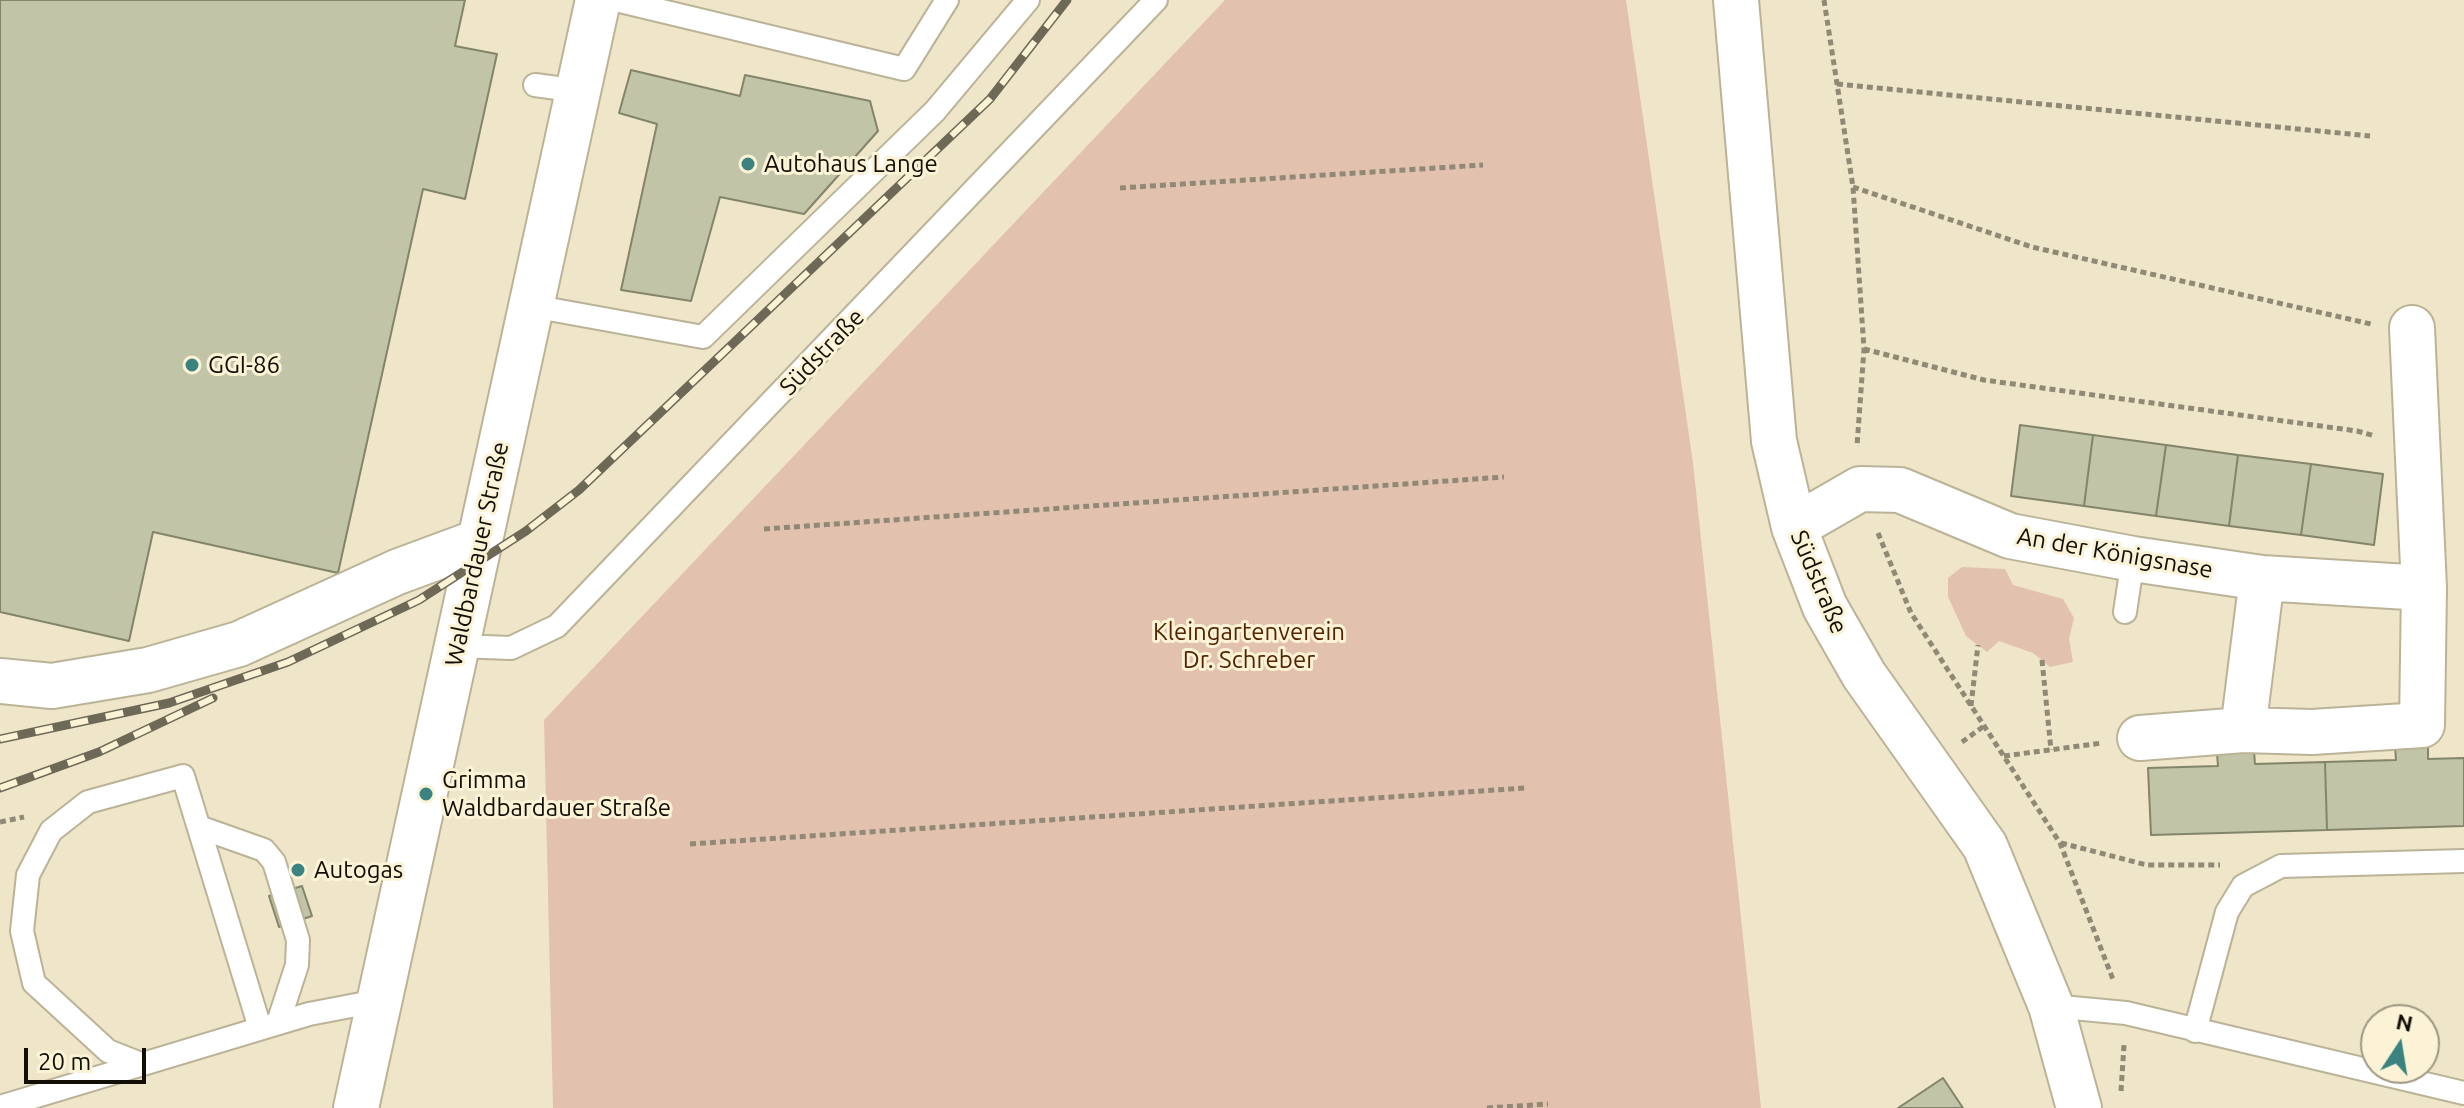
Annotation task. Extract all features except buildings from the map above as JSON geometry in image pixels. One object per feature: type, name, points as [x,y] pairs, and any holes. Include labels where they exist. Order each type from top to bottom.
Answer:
[{"type":"street","name":"Waldbardauer Straße","points":[[356,1108],[598,0]]},
{"type":"street","name":"Südstraße","points":[[1736,0],[1774,441],[1794,527],[1825,607],[1864,675],[1985,846],[2051,1006],[2079,1108]]},
{"type":"street","points":[[2140,738],[2243,730],[2312,732],[2422,725],[2424,588],[2417,450],[2394,327]]},
{"type":"street","points":[[1794,527],[1860,489]]},
{"type":"street","name":"An der Königsnase","points":[[1860,489],[1900,490],[2010,536],[2133,559],[2262,578],[2424,588]]},
{"type":"street","points":[[0,681],[52,686],[163,666],[239,644],[397,572],[478,542]]},
{"type":"street","points":[[2243,730],[2262,578]]},
{"type":"lane","points":[[616,0],[904,69],[947,0]]},
{"type":"lane","points":[[532,306],[703,337],[935,111],[1028,0]]},
{"type":"lane","name":"Südstraße","points":[[457,646],[511,648],[557,626],[1156,0]]},
{"type":"lane","points":[[535,85],[579,91]]},
{"type":"lane","points":[[2125,612],[2133,559]]},
{"type":"lane","points":[[141,1064],[108,1051],[34,983],[22,931],[28,875],[51,831],[88,802],[183,776],[269,1026]]},
{"type":"lane","points":[[199,827],[264,850],[274,862],[298,940],[297,965],[269,1026]]},
{"type":"lane","points":[[2195,1031],[2227,912],[2243,886],[2281,866],[2464,861]]},
{"type":"lane","points":[[0,1107],[269,1026],[382,1000]]},
{"type":"lane","points":[[2051,1006],[2126,1013],[2464,1093]]},
{"type":"path","points":[[1824,0],[1853,187],[1864,349],[1856,466],[1860,489],[1911,613],[2060,843],[2126,1013],[2121,1092]]},
{"type":"path","points":[[1837,84],[2370,136]]},
{"type":"path","points":[[1120,188],[1483,165]]},
{"type":"path","points":[[1853,187],[2032,247],[2394,327]]},
{"type":"path","points":[[1864,349],[1984,380],[2357,431],[2417,450]]},
{"type":"path","points":[[764,529],[1504,477]]},
{"type":"path","points":[[1971,706],[1978,645]]},
{"type":"path","points":[[2042,660],[2051,750]]},
{"type":"path","points":[[2004,756],[2140,738]]},
{"type":"path","points":[[690,844],[1525,788]]},
{"type":"path","points":[[2060,843],[2147,865],[2281,866]]},
{"type":"path","points":[[1487,1108],[1548,1104]]},
{"type":"green space","name":"Kleingartenverein Dr. Schreber","points":[[1225,0],[1626,0],[1693,463],[1761,1108],[553,1108],[544,720]]},
{"type":"green space","points":[[1962,567],[2005,569],[2013,585],[2063,599],[2074,618],[2069,639],[2073,662],[2050,667],[2033,653],[1999,641],[1987,652],[1966,636],[1948,597],[1948,578]]},
{"type":"railway","points":[[0,739],[169,703],[288,662],[419,600],[526,531],[579,490],[990,99],[1067,0]]},
{"type":"railway","points":[[0,788],[99,752],[213,698]]},
{"type":"place","name":"Autohaus Lange","points":[[748,164]]},
{"type":"place","name":"GGI-86","points":[[192,365]]},
{"type":"place","name":"Grimma Waldbardauer Straße","points":[[426,794]]},
{"type":"place","name":"Autogas","points":[[298,870]]}]
